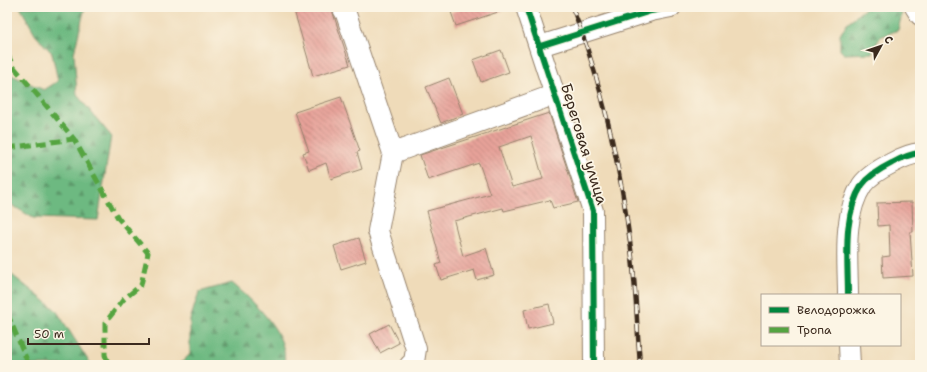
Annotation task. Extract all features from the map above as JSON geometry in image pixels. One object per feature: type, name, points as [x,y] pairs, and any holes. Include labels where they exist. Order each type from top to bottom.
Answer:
[{"type":"street","points":[[342,7],[346,14],[393,153],[378,231],[416,349],[414,362],[410,365]]},
{"type":"street","name":"Береговая улица","points":[[526,7],[556,94],[593,211],[594,365]]},
{"type":"street","points":[[540,46],[651,11],[671,7]]},
{"type":"street","points":[[915,7],[920,16]]},
{"type":"street","points":[[393,153],[556,94]]},
{"type":"street","points":[[848,294],[847,240],[853,204],[863,184],[882,168],[909,154],[920,153]]},
{"type":"street","points":[[849,346],[850,365]]},
{"type":"green space","points":[[20,7],[85,7],[74,53],[77,95],[111,136],[98,220],[33,218],[7,202],[7,73],[44,90],[58,81],[52,53],[37,37]]},
{"type":"green space","points":[[894,7],[902,13],[898,30],[880,37],[872,53],[844,54],[840,50],[840,35],[847,23],[866,8]]},
{"type":"green space","points":[[7,271],[56,310],[91,365],[7,365]]},
{"type":"green space","points":[[232,283],[250,299],[276,330],[284,353],[284,365],[179,365],[190,354],[190,320],[199,292]]},
{"type":"building","points":[[293,7],[331,7],[350,65],[313,76]]},
{"type":"building","points":[[467,7],[506,7],[507,9],[456,26],[451,12]]},
{"type":"building","points":[[501,50],[509,72],[481,82],[473,60]]},
{"type":"building","points":[[449,78],[463,114],[441,123],[426,87]]},
{"type":"building","points":[[341,97],[360,151],[357,152],[362,169],[331,179],[326,163],[309,170],[303,153],[309,151],[295,112]]},
{"type":"building","points":[[549,113],[578,202],[553,208],[550,200],[504,211],[503,208],[454,221],[463,256],[486,248],[494,275],[477,280],[474,270],[441,280],[436,265],[441,263],[427,211],[490,194],[479,163],[428,180],[420,155]],"holes":[[[531,136],[543,179],[512,187],[499,147]]]},
{"type":"building","points":[[912,202],[913,232],[910,232],[913,276],[883,278],[882,257],[890,256],[889,225],[878,226],[877,203]]},
{"type":"building","points":[[359,238],[366,261],[341,269],[334,246]]},
{"type":"building","points":[[549,304],[553,323],[528,329],[524,310]]},
{"type":"building","points":[[389,324],[399,343],[380,353],[370,334]]},
{"type":"railway","points":[[572,7],[583,35],[601,96],[622,189],[633,264],[640,365]]},
{"type":"marked path","points":[[7,53],[13,66],[74,139],[118,218],[148,253],[141,285],[123,300],[105,323],[105,355],[109,365]]},
{"type":"marked path","points":[[7,148],[74,139]]},
{"type":"marked path","points":[[7,313],[29,365]]},
{"type":"cycle path","points":[[526,7],[593,211],[594,365]]},
{"type":"cycle path","points":[[540,46],[651,11],[671,7]]},
{"type":"cycle path","points":[[848,294],[847,253],[849,224],[851,210],[862,185],[868,178],[884,167],[912,154],[920,153]]}]
